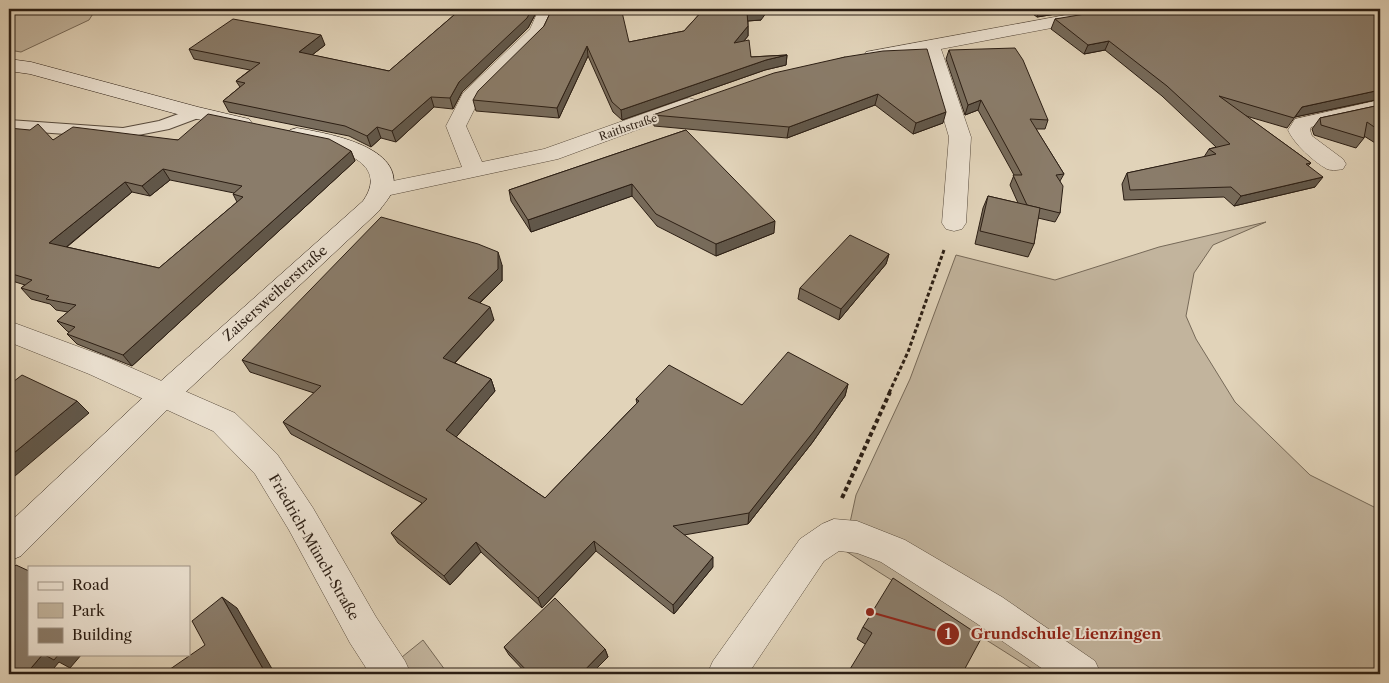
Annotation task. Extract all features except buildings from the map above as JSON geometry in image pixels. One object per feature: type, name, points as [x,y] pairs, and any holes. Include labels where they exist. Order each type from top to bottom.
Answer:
[{"type":"street","points":[[475,171],[456,126],[470,97],[538,31],[547,9]]},
{"type":"street","points":[[853,59],[1125,9]]},
{"type":"street","points":[[931,46],[960,137],[954,223]]},
{"type":"street","points":[[9,65],[31,68],[195,113],[341,143],[365,155],[376,164],[382,176],[381,190]]},
{"type":"street","name":"Raithstraße","points":[[381,190],[550,154],[705,98]]},
{"type":"street","points":[[1336,164],[1303,139],[1299,130],[1302,123],[1380,106]]},
{"type":"street","name":"Zaisersweiherstraße","points":[[9,545],[162,396],[371,206],[381,190]]},
{"type":"street","name":"Friedrich-Münch-Straße","points":[[9,331],[99,366],[162,396],[224,422],[266,464],[300,519],[363,630],[392,674]]},
{"type":"street","points":[[726,674],[812,550],[834,535],[857,537],[893,551],[990,610],[1082,674]]},
{"type":"lane","points":[[9,124],[123,133],[163,125],[195,113]]},
{"type":"path","points":[[834,535],[841,501],[908,352],[954,223]]},
{"type":"green space","points":[[9,9],[96,9],[89,20],[21,52],[9,50]]},
{"type":"green space","points":[[1266,222],[1213,245],[1194,273],[1186,316],[1196,339],[1235,402],[1310,475],[1380,510],[1380,674],[1040,674],[844,550],[856,495],[910,379],[956,255],[1055,280],[1159,247]]},
{"type":"green space","points":[[423,640],[448,674],[381,674]]},
{"type":"place","name":"Grundschule Lienzingen","points":[[870,612]]}]
